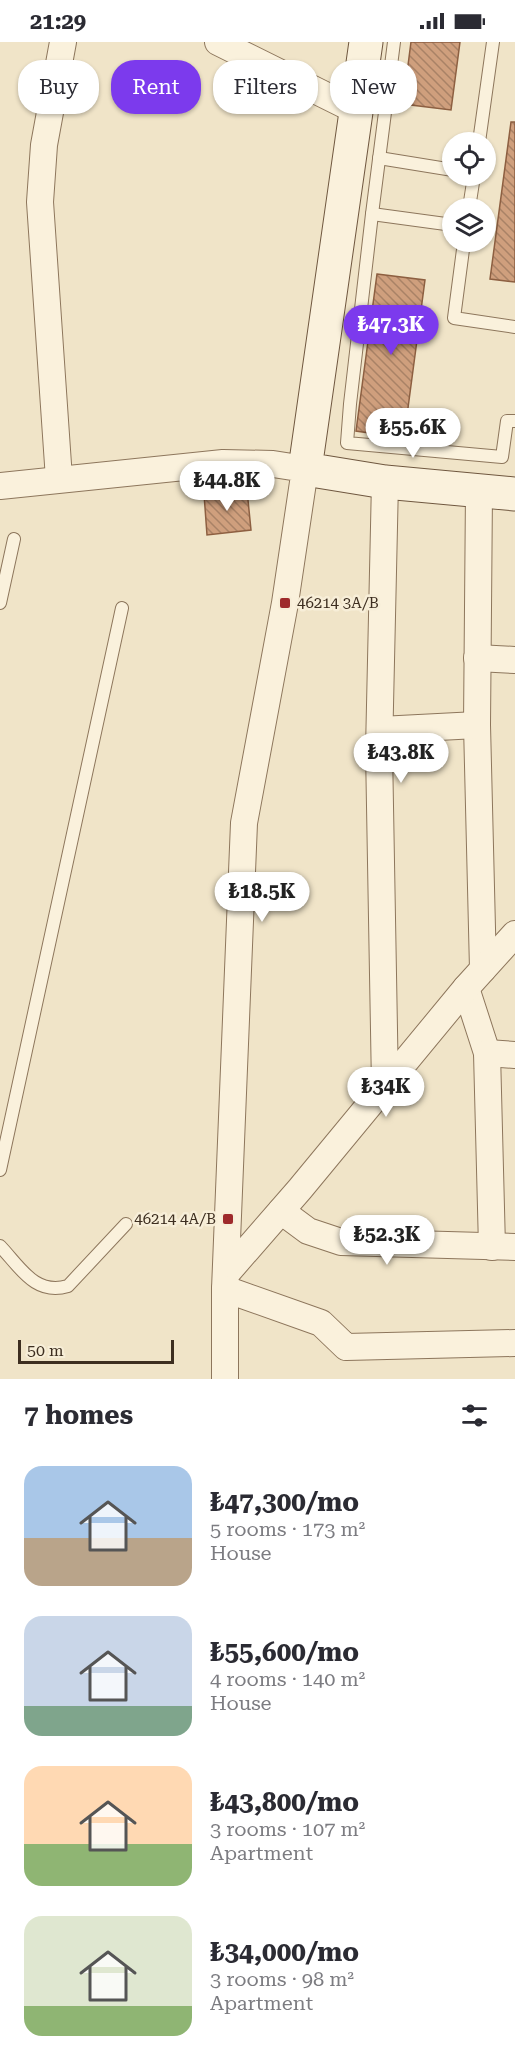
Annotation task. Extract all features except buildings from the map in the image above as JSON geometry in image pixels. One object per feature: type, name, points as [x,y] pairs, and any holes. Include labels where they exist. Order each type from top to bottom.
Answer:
[{"type":"main road","points":[[364,60],[366,42]]},
{"type":"main road","points":[[357,114],[305,469],[385,482],[515,494]]},
{"type":"street","points":[[59,479],[40,202],[44,145],[63,42]]},
{"type":"street","points":[[218,42],[330,98]]},
{"type":"street","points":[[0,486],[223,464],[273,465],[305,469],[285,603],[244,823],[225,1282],[225,1379]]},
{"type":"street","points":[[385,482],[380,730],[385,1086]]},
{"type":"street","points":[[281,1211],[308,1231],[341,1242],[503,1247],[487,1053],[496,958],[477,725],[479,491]]},
{"type":"street","points":[[477,658],[515,660]]},
{"type":"street","points":[[380,730],[477,725]]},
{"type":"street","points":[[225,1282],[385,1086],[496,958]]},
{"type":"street","points":[[487,1053],[515,1055]]},
{"type":"street","points":[[225,1282],[321,1323],[346,1347],[515,1343]]},
{"type":"lane","points":[[394,42],[372,214],[347,443],[502,458],[507,421],[515,421]]},
{"type":"lane","points":[[480,132],[493,42]]},
{"type":"lane","points":[[379,158],[442,168]]},
{"type":"lane","points":[[372,214],[442,224]]},
{"type":"lane","points":[[463,252],[454,318],[515,327]]},
{"type":"lane","points":[[0,603],[14,538]]},
{"type":"lane","points":[[0,1170],[122,608]]},
{"type":"lane","points":[[0,1246],[34,1283],[50,1289],[59,1288],[68,1286],[126,1224]]},
{"type":"place","name":"46214 3A/B","points":[[285,603]]},
{"type":"place","name":"46214 4A/B","points":[[228,1219]]}]
